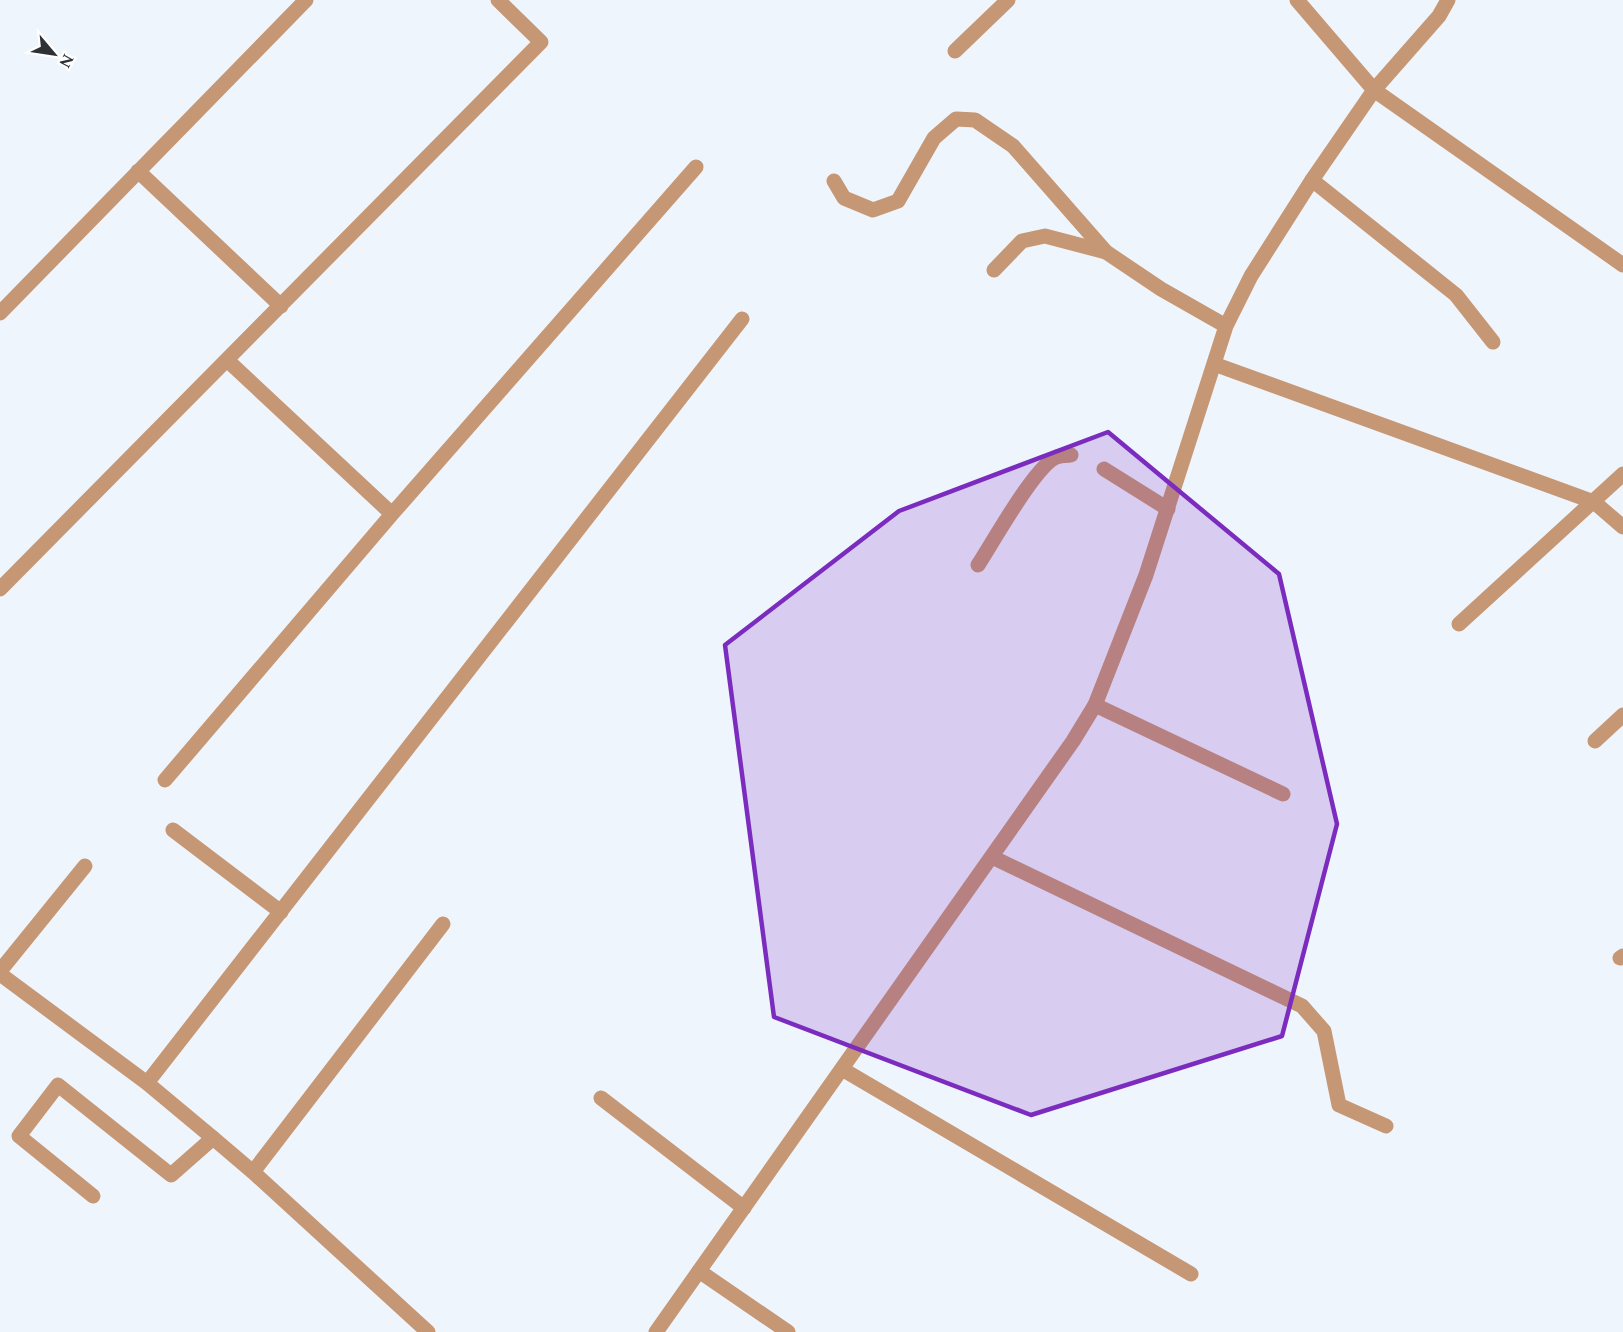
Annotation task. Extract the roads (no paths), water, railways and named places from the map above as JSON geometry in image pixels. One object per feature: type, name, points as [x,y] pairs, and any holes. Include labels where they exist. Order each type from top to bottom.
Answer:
[{"type":"street","points":[[0,313],[306,0]]},
{"type":"street","points":[[0,589],[541,42],[498,0]]},
{"type":"street","points":[[955,51],[1008,0]]},
{"type":"street","points":[[1297,0],[1374,90],[1623,265]]},
{"type":"street","points":[[656,1332],[992,857],[1073,741],[1095,705],[1146,575],[1226,326],[1251,276],[1312,180],[1374,90],[1440,16],[1448,0]]},
{"type":"street","points":[[834,181],[844,198],[873,210],[898,201],[934,138],[956,119],[975,120],[1013,146],[1106,252],[1161,290],[1226,326]]},
{"type":"street","points":[[165,780],[392,514],[696,167]]},
{"type":"street","points":[[138,171],[280,306]]},
{"type":"street","points":[[1312,180],[1456,295],[1493,342]]},
{"type":"street","points":[[994,270],[1022,241],[1045,236],[1106,252]]},
{"type":"street","points":[[147,1083],[741,319]]},
{"type":"street","points":[[227,360],[392,514]]},
{"type":"street","points":[[1214,364],[1594,502],[1623,527]]},
{"type":"street","points":[[978,565],[1042,467],[1056,457],[1071,455]]},
{"type":"street","points":[[1104,469],[1168,508]]},
{"type":"street","points":[[1459,624],[1623,474]]},
{"type":"street","points":[[1095,705],[1283,794]]},
{"type":"street","points":[[1595,741],[1623,715]]},
{"type":"street","points":[[173,830],[281,912]]},
{"type":"street","points":[[992,857],[1302,1006],[1324,1031],[1339,1105],[1386,1126]]},
{"type":"street","points":[[85,866],[0,972],[147,1083],[213,1138],[428,1332]]},
{"type":"street","points":[[253,1172],[443,924]]},
{"type":"street","points":[[842,1069],[1191,1274]]},
{"type":"street","points":[[93,1196],[19,1136],[58,1085],[171,1176],[213,1138]]},
{"type":"street","points":[[601,1098],[744,1208]]},
{"type":"street","points":[[699,1271],[788,1332]]}]
